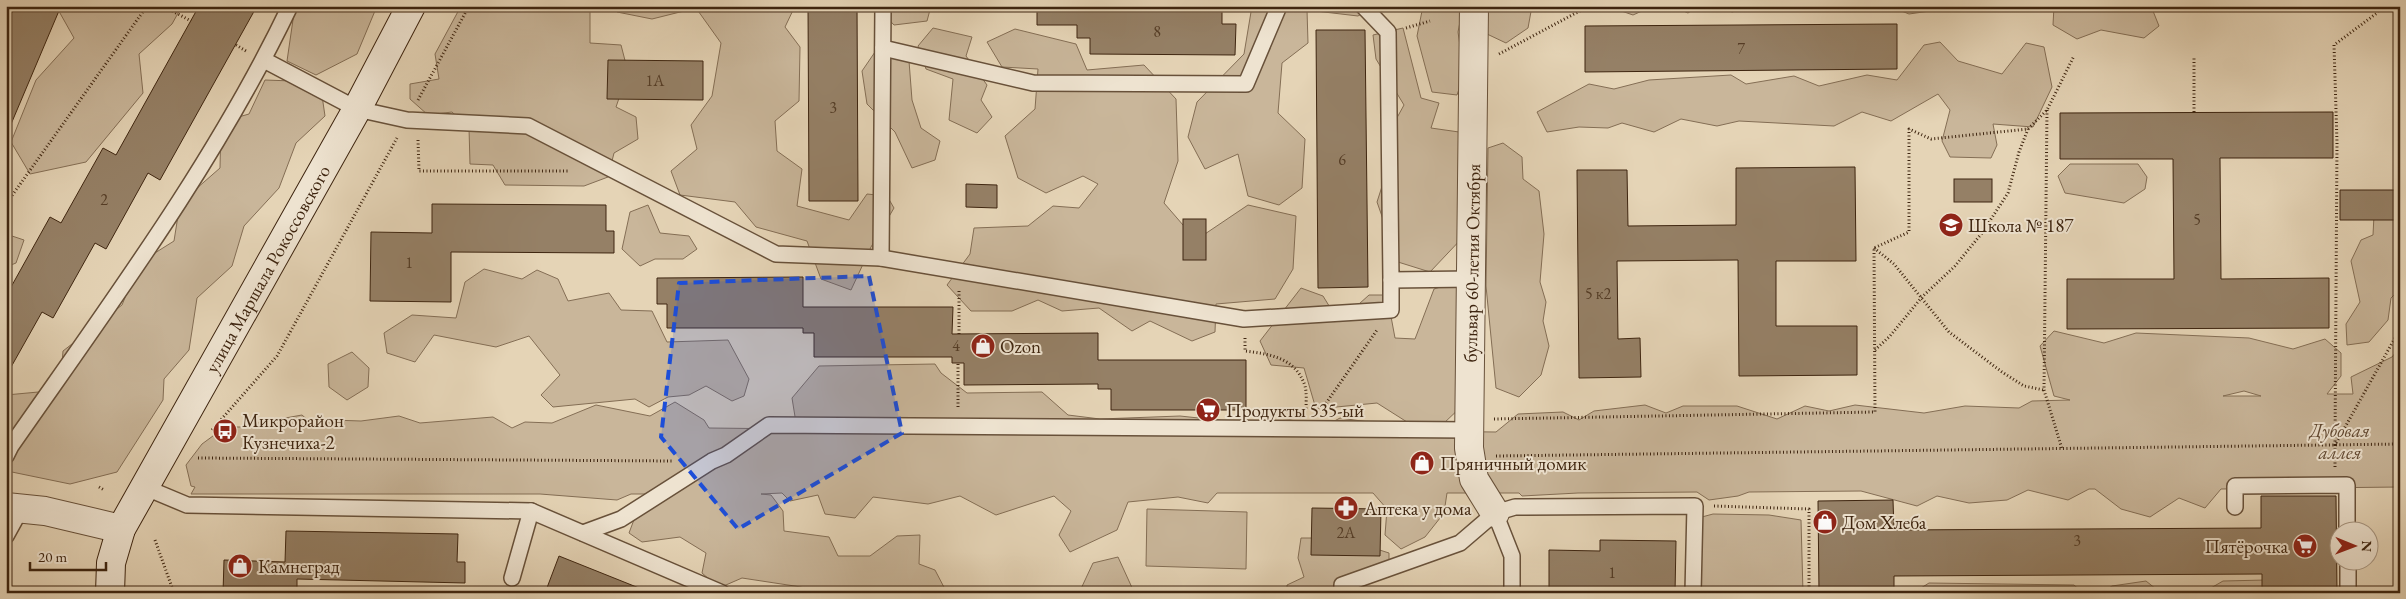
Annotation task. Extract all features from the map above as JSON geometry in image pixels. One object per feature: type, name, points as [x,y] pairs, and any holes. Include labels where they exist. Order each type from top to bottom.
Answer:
[{"type":"street","name":"улица Маршала Рокоссовского","points":[[110,593],[111,563],[121,529],[357,109],[411,6]]},
{"type":"street","name":"бульвар 60-летия Октября","points":[[1474,6],[1472,279],[1480,424],[1470,448],[1474,479],[1494,513]]},
{"type":"street","points":[[14,507],[121,529]]},
{"type":"lane","points":[[6,456],[11,446],[161,230],[264,60],[290,6]]},
{"type":"lane","points":[[881,258],[884,6]]},
{"type":"lane","points":[[883,48],[1032,83],[1246,84],[1280,6]]},
{"type":"lane","points":[[264,60],[357,109],[407,120],[528,126],[776,254],[881,258],[1244,319],[1391,310],[1388,32],[1363,6]]},
{"type":"lane","points":[[1391,280],[1472,279]]},
{"type":"lane","points":[[583,533],[621,519],[712,461],[726,455],[769,425],[1307,430],[1480,424]]},
{"type":"lane","points":[[2235,507],[2235,486],[2347,484],[2347,522]]},
{"type":"lane","points":[[144,487],[188,505],[531,511],[722,593]]},
{"type":"lane","points":[[1342,593],[1342,586],[1460,543],[1494,513],[1515,507],[1695,506],[1693,593]]},
{"type":"lane","points":[[6,536],[14,507]]},
{"type":"lane","points":[[512,578],[531,511]]},
{"type":"lane","points":[[1494,513],[1512,556],[1512,593]]},
{"type":"lane","points":[[2348,572],[2348,593]]},
{"type":"path","points":[[6,204],[147,6]]},
{"type":"path","points":[[163,6],[191,21]]},
{"type":"path","points":[[212,430],[277,356],[469,6]]},
{"type":"path","points":[[1474,57],[1492,58],[1589,6]]},
{"type":"path","points":[[2335,485],[2337,143],[2334,44],[2377,13],[2381,6]]},
{"type":"path","points":[[1875,350],[1890,336],[1922,297],[1955,266],[1982,234],[2008,193],[2019,152],[2028,129],[2047,110],[2074,56]]},
{"type":"path","points":[[2194,56],[2194,112]]},
{"type":"path","points":[[2047,110],[2044,390],[2062,449]]},
{"type":"path","points":[[407,120],[419,142],[419,171],[615,171]]},
{"type":"path","points":[[1874,248],[1909,232],[1909,129],[1931,140],[2028,129]]},
{"type":"path","points":[[1874,248],[1894,264],[1949,332],[2024,386],[2044,390]]},
{"type":"path","points":[[1480,424],[1875,412],[1874,248]]},
{"type":"path","points":[[959,334],[960,272]]},
{"type":"path","points":[[1307,430],[1391,310]]},
{"type":"path","points":[[1244,319],[1245,351],[1271,354],[1291,364],[1305,386],[1307,430]]},
{"type":"path","points":[[2335,445],[2400,329]]},
{"type":"path","points":[[958,363],[958,406]]},
{"type":"path","points":[[1488,456],[2400,444]]},
{"type":"path","points":[[198,458],[712,461]]},
{"type":"path","points":[[99,487],[104,490]]},
{"type":"path","points":[[1695,506],[1810,509],[1809,593]]},
{"type":"path","points":[[155,540],[174,593]]},
{"type":"highlighted area","points":[[869,276],[902,433],[738,529],[661,437],[679,283]]},
{"type":"green space","points":[[56,6],[182,6],[172,24],[139,54],[143,93],[86,162],[30,174],[11,142],[36,80],[74,38]]},
{"type":"green space","points":[[295,6],[377,6],[357,54],[316,75],[287,61]]},
{"type":"green space","points":[[461,6],[510,6],[515,11],[519,6],[590,6],[590,43],[621,45],[628,72],[616,107],[636,117],[638,139],[614,153],[608,177],[584,186],[505,185],[493,165],[470,164],[469,128],[452,112],[428,115],[410,99],[410,84],[439,79],[435,54]]},
{"type":"green space","points":[[616,6],[795,6],[785,27],[800,47],[799,101],[775,121],[777,151],[802,169],[797,206],[849,220],[867,194],[887,196],[894,208],[871,247],[851,290],[821,279],[807,241],[756,227],[735,202],[680,195],[671,171],[697,149],[691,125],[712,96],[721,43],[696,8],[652,19],[617,12]]},
{"type":"green space","points":[[876,6],[931,6],[927,21],[894,25]]},
{"type":"green space","points":[[1242,6],[1374,6],[1358,16],[1307,10],[1308,43],[1282,63],[1278,113],[1305,139],[1302,188],[1279,205],[1248,196],[1238,154],[1205,169],[1188,137],[1197,102],[1244,54],[1251,12]]},
{"type":"green space","points":[[1423,6],[1463,6],[1458,32],[1464,74],[1457,95],[1432,92],[1417,36]]},
{"type":"green space","points":[[1485,6],[1532,6],[1528,28],[1506,43],[1487,34]]},
{"type":"green space","points":[[1607,6],[1653,6],[1633,15]]},
{"type":"green space","points":[[1672,6],[1698,6],[1688,13]]},
{"type":"green space","points":[[1720,6],[1774,6],[1771,11],[1746,8],[1732,12]]},
{"type":"green space","points":[[1889,6],[1932,6],[1930,11],[1909,14]]},
{"type":"green space","points":[[2054,6],[2151,6],[2159,26],[2144,38],[2101,30],[2077,39],[2053,25]]},
{"type":"green space","points":[[933,28],[972,37],[966,56],[987,85],[981,100],[992,117],[977,133],[949,120],[953,79],[926,69],[918,46]]},
{"type":"green space","points":[[1403,28],[1421,98],[1439,103],[1431,128],[1459,132],[1471,162],[1465,235],[1430,272],[1398,262],[1377,202],[1385,177],[1382,145],[1404,105],[1376,59],[1373,35]]},
{"type":"green space","points":[[1015,29],[1076,44],[1087,70],[1144,65],[1176,99],[1178,161],[1164,203],[1196,240],[1248,205],[1296,216],[1293,269],[1275,299],[1216,304],[1215,332],[1192,341],[1150,321],[1132,331],[1099,308],[1062,311],[1038,300],[1012,311],[971,311],[947,285],[970,254],[974,228],[1028,226],[1053,206],[1079,208],[1098,184],[1083,176],[1046,193],[1018,178],[1005,136],[1035,109],[1038,69],[1002,67],[987,42]]},
{"type":"green space","points":[[1940,42],[1958,61],[2002,74],[2026,43],[2044,47],[2052,87],[2033,127],[1993,124],[1997,145],[1991,158],[1950,157],[1942,141],[1950,110],[1938,94],[1891,121],[1862,112],[1834,126],[1739,121],[1717,126],[1681,119],[1654,132],[1622,123],[1608,128],[1579,127],[1547,132],[1537,112],[1589,84],[1614,89],[1649,80],[1731,75],[1746,84],[1794,76],[1819,86],[1867,75],[1897,80],[1924,45]]},
{"type":"green space","points":[[875,52],[909,61],[912,100],[921,128],[940,141],[935,160],[912,168],[895,132],[867,104],[862,71]]},
{"type":"green space","points":[[265,80],[320,82],[325,116],[296,143],[279,188],[244,226],[232,266],[197,298],[189,350],[164,379],[163,400],[117,472],[70,484],[7,471],[6,395],[60,390],[63,351],[122,305],[139,263],[174,241],[180,203],[220,168],[221,122],[249,114]]},
{"type":"green space","points":[[1503,143],[1522,157],[1523,179],[1539,191],[1544,234],[1540,282],[1546,302],[1543,321],[1549,346],[1541,375],[1519,397],[1496,388],[1486,286],[1488,148]]},
{"type":"green space","points":[[2070,164],[2138,164],[2147,177],[2145,189],[2124,203],[2065,193],[2058,176]]},
{"type":"green space","points":[[648,205],[660,233],[689,236],[697,249],[683,259],[655,259],[640,266],[622,249],[630,212]]},
{"type":"green space","points":[[2400,205],[2400,289],[2391,298],[2388,320],[2369,342],[2347,345],[2346,324],[2360,302],[2351,261],[2361,240],[2373,235],[2374,215]]},
{"type":"green space","points":[[6,234],[24,240],[16,263],[6,267]]},
{"type":"green space","points":[[484,269],[522,279],[537,270],[558,279],[568,301],[609,293],[621,310],[652,311],[667,342],[728,340],[749,379],[744,396],[732,401],[706,386],[689,395],[668,397],[649,407],[635,399],[553,407],[541,395],[560,375],[529,336],[496,347],[434,335],[415,362],[387,353],[384,333],[412,315],[456,318],[465,282]]},
{"type":"green space","points":[[1453,283],[1465,296],[1463,405],[1443,424],[1407,422],[1377,403],[1316,409],[1304,368],[1271,365],[1260,341],[1301,288],[1323,296],[1339,322],[1369,295],[1387,295],[1395,338],[1415,339],[1434,289]]},
{"type":"green space","name":"Дубовая аллея","points":[[2054,331],[2104,343],[2136,333],[2249,338],[2293,349],[2325,339],[2341,353],[2341,376],[2327,394],[2353,394],[2351,377],[2392,357],[2400,347],[2400,487],[2221,489],[2205,508],[2179,498],[2150,517],[2121,509],[2095,489],[2089,489],[2068,500],[2028,490],[2007,500],[1969,503],[1937,496],[1917,506],[1861,491],[1749,492],[1738,496],[1709,500],[1697,492],[1578,493],[1522,496],[1519,493],[1447,493],[1444,513],[1425,537],[1401,549],[1385,535],[1387,509],[1373,493],[1217,493],[1208,503],[1178,497],[1128,502],[1117,530],[1070,552],[1059,535],[1071,511],[1054,496],[996,515],[960,496],[928,504],[873,497],[855,518],[825,514],[818,495],[790,501],[782,493],[761,494],[771,495],[783,511],[784,531],[829,537],[838,556],[870,556],[897,536],[920,535],[919,564],[935,570],[947,593],[816,593],[801,587],[742,578],[719,588],[702,573],[706,553],[680,537],[642,542],[629,533],[635,517],[670,494],[631,494],[617,500],[540,494],[191,494],[195,487],[191,486],[186,465],[202,444],[217,433],[226,434],[230,427],[250,427],[252,424],[302,415],[313,425],[319,427],[332,420],[361,421],[399,416],[420,423],[493,417],[512,428],[525,422],[552,423],[596,405],[650,416],[675,402],[704,420],[709,428],[797,429],[792,398],[819,366],[935,364],[941,373],[967,393],[1042,392],[1068,415],[1100,419],[1180,416],[1245,423],[1290,420],[1325,426],[1340,418],[1397,426],[1403,431],[1496,432],[1518,414],[1563,412],[1579,420],[1594,411],[1645,405],[1666,413],[1683,406],[1737,406],[1777,419],[1805,406],[1829,411],[1855,405],[1924,413],[1965,406],[2019,408],[2032,401],[2070,400],[2054,396],[2040,346]],"holes":[[[2244,391],[2261,396],[2223,396]]]},
{"type":"green space","points":[[352,352],[369,368],[368,387],[347,400],[329,387],[328,364]]},
{"type":"green space","points":[[1147,509],[1247,512],[1246,569],[1146,566]]},
{"type":"green space","points":[[1713,514],[1769,515],[1801,520],[1803,593],[1701,593],[1688,575],[1687,521]]},
{"type":"green space","points":[[1301,538],[1342,538],[1389,553],[1389,562],[1360,574],[1357,593],[1287,593],[1287,585],[1304,577],[1298,558]]},
{"type":"green space","points":[[1118,557],[1134,592],[1138,593],[1079,593],[1093,563]]},
{"type":"green space","points":[[2266,580],[2266,593],[2176,593],[2190,588],[2204,592],[2223,581]]},
{"type":"green space","points":[[2146,581],[2161,593],[2101,593],[2112,586]]},
{"type":"green space","points":[[1929,583],[2074,585],[2083,593],[1913,593]]},
{"type":"building","points":[[6,6],[61,6],[6,136]]},
{"type":"building","points":[[199,6],[257,6],[160,180],[148,173],[106,249],[95,243],[53,318],[42,312],[6,376],[6,296],[50,217],[61,223],[103,148],[116,155]]},
{"type":"building","points":[[808,6],[857,6],[858,201],[809,201]]},
{"type":"building","points":[[1037,6],[1222,6],[1222,24],[1236,24],[1235,55],[1090,54],[1090,38],[1077,38],[1077,25],[1037,25]]},
{"type":"building","points":[[1897,24],[1897,69],[1585,72],[1585,26]]},
{"type":"building","points":[[1316,30],[1365,30],[1368,287],[1318,288]]},
{"type":"building","points":[[608,60],[703,61],[703,100],[607,99]]},
{"type":"building","points":[[2333,112],[2333,158],[2220,158],[2221,279],[2329,278],[2329,328],[2067,329],[2067,279],[2174,279],[2173,159],[2060,159],[2060,113]]},
{"type":"building","points":[[1855,167],[1856,261],[1776,261],[1776,326],[1857,326],[1857,375],[1739,376],[1738,260],[1617,261],[1618,339],[1640,338],[1641,377],[1579,378],[1577,170],[1627,170],[1628,226],[1736,225],[1736,168]]},
{"type":"building","points":[[1954,179],[1992,179],[1992,202],[1954,202]]},
{"type":"building","points":[[966,184],[997,185],[997,208],[966,207]]},
{"type":"building","points":[[2340,190],[2395,190],[2396,220],[2340,220]]},
{"type":"building","points":[[432,204],[606,205],[606,231],[614,231],[614,253],[451,252],[451,302],[370,301],[371,232],[432,233]]},
{"type":"building","points":[[1183,219],[1206,219],[1206,260],[1183,260]]},
{"type":"building","points":[[803,277],[803,307],[953,307],[952,334],[1098,333],[1098,360],[1246,360],[1246,410],[1111,410],[1111,389],[1098,389],[1098,384],[964,385],[964,363],[952,363],[952,357],[814,357],[814,333],[803,333],[803,328],[667,328],[667,304],[657,304],[657,278]]},
{"type":"building","points":[[2261,496],[2336,496],[2336,522],[2328,522],[2328,572],[2337,572],[2337,593],[2262,593],[2262,574],[1894,576],[1894,593],[1819,593],[1818,501],[1893,500],[1894,530],[2261,528]]},
{"type":"building","points":[[1312,508],[1381,509],[1380,556],[1311,555]]},
{"type":"building","points":[[286,531],[458,534],[457,562],[465,562],[465,583],[297,579],[297,593],[223,593],[224,560],[285,562]]},
{"type":"building","points":[[1600,540],[1676,541],[1675,593],[1549,593],[1549,550],[1600,551]]},
{"type":"building","points":[[559,556],[649,592],[649,593],[545,593]]},
{"type":"place","name":"Школа № 187","points":[[1951,225]]},
{"type":"place","name":"Ozon","points":[[983,346]]},
{"type":"place","name":"Продукты 535-ый","points":[[1208,410]]},
{"type":"place","name":"Микрорайон Кузнечиха-2","points":[[225,431]]},
{"type":"place","name":"Пряничный домик","points":[[1422,463]]},
{"type":"place","name":"Аптека у дома","points":[[1346,508]]},
{"type":"place","name":"Дом Хлеба","points":[[1825,522]]},
{"type":"place","name":"Пятёрочка","points":[[2305,546]]},
{"type":"place","name":"Камнеград","points":[[240,566]]}]
